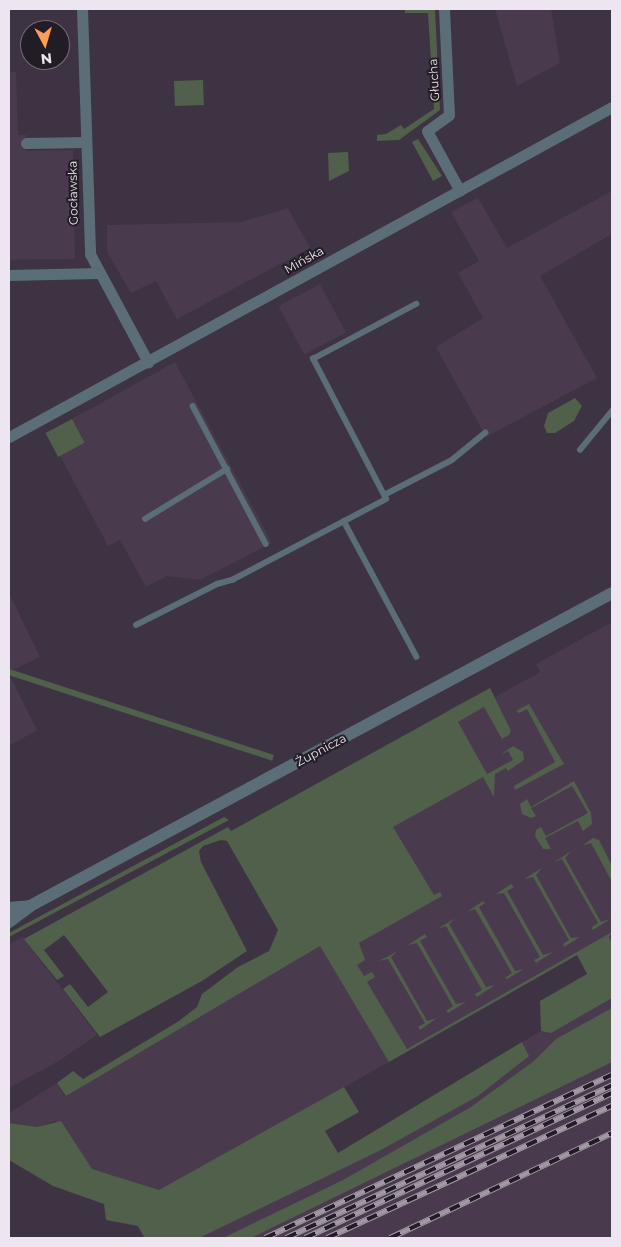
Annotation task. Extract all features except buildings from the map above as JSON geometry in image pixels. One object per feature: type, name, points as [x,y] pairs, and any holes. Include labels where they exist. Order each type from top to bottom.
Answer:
[{"type":"street","name":"Gocławska","points":[[82,9],[88,244],[98,273],[148,362]]},
{"type":"street","name":"Głucha","points":[[444,9],[449,115],[445,120],[427,131],[460,190]]},
{"type":"street","name":"Mińska","points":[[9,437],[612,107]]},
{"type":"street","points":[[26,143],[85,142]]},
{"type":"street","points":[[9,275],[98,273]]},
{"type":"street","name":"Żupnicza","points":[[9,922],[30,906],[612,593]]},
{"type":"street","name":"Żupnicza","points":[[9,908],[30,906]]},
{"type":"lane","points":[[136,625],[217,584],[232,580],[386,499],[313,359],[416,304]]},
{"type":"lane","points":[[193,406],[266,544]]},
{"type":"lane","points":[[580,450],[612,411]]},
{"type":"lane","points":[[384,495],[452,460],[485,433]]},
{"type":"lane","points":[[145,519],[227,469]]},
{"type":"lane","points":[[344,521],[417,657]]},
{"type":"shaded area","points":[[495,9],[551,9],[560,63],[517,86]]},
{"type":"shaded area","points":[[9,72],[16,72],[18,135],[26,135],[26,151],[73,150],[75,259],[9,260]]},
{"type":"shaded area","points":[[612,191],[612,234],[540,276],[597,378],[486,437],[436,347],[483,318],[458,273],[479,261],[451,212],[478,198],[507,248]]},
{"type":"shaded area","points":[[288,208],[310,248],[177,319],[156,281],[131,293],[107,252],[107,225],[241,222]]},
{"type":"shaded area","points":[[320,284],[346,333],[304,355],[279,306]]},
{"type":"shaded area","points":[[175,362],[272,543],[200,580],[167,576],[146,587],[120,540],[108,546],[60,456],[85,443],[72,419]]},
{"type":"shaded area","points":[[9,593],[40,657],[9,672]]},
{"type":"shaded area","points":[[612,622],[612,943],[609,937],[311,1106],[338,1153],[612,988],[612,1238],[144,1238],[126,1207],[158,1190],[92,1169],[55,1121],[37,1127],[9,1123],[9,1113],[57,1083],[65,1096],[320,946],[447,715],[446,711],[490,688],[495,697],[540,672],[536,664]]},
{"type":"shaded area","points":[[9,674],[37,730],[9,746]]},
{"type":"shaded area","points":[[23,937],[97,1035],[59,1061],[9,1088],[9,944]]},
{"type":"green space","points":[[405,9],[435,10],[440,110],[399,140],[377,141],[377,135],[386,134],[401,125],[404,129],[434,109],[428,13],[405,13]]},
{"type":"green space","points":[[203,80],[204,105],[175,106],[174,81]]},
{"type":"green space","points":[[418,139],[442,176],[433,181],[412,142]]},
{"type":"green space","points":[[348,152],[349,171],[329,181],[328,153]]},
{"type":"green space","points":[[575,398],[582,406],[574,421],[555,433],[547,433],[544,426],[548,413]]},
{"type":"green space","points":[[72,419],[85,443],[58,457],[46,433]]},
{"type":"green space","points":[[9,669],[274,755],[272,761],[9,675]]},
{"type":"green space","points":[[490,688],[511,731],[509,735],[502,739],[484,707],[458,722],[487,774],[513,760],[508,751],[500,755],[513,746],[523,752],[524,760],[508,771],[506,768],[495,774],[494,797],[483,777],[393,827],[434,895],[440,892],[442,896],[359,943],[365,960],[357,965],[364,976],[372,972],[375,977],[367,982],[407,1049],[612,932],[609,937],[612,943],[612,998],[551,1033],[541,1031],[540,1001],[587,974],[577,955],[389,1062],[320,946],[66,1096],[57,1083],[73,1071],[83,1079],[179,1021],[197,1007],[202,994],[238,967],[269,951],[278,930],[227,841],[221,840],[203,846],[199,851],[201,862],[247,951],[202,981],[100,1037],[63,989],[70,984],[88,1007],[108,992],[64,935],[44,950],[64,976],[57,980],[24,939],[228,827],[231,831]]},
{"type":"green space","points":[[529,704],[564,764],[515,790],[514,786],[555,762],[527,709],[519,713],[516,711]]},
{"type":"green space","points":[[574,781],[591,813],[592,824],[583,831],[578,821],[545,838],[551,849],[543,849],[535,836],[536,830],[541,827],[546,836],[588,813],[572,786],[531,808],[536,816],[531,818],[522,814],[520,804],[527,799],[531,807]]},
{"type":"green space","points":[[224,817],[229,820],[9,937],[9,933]]},
{"type":"green space","points":[[593,838],[599,840],[612,866],[612,882],[591,843],[582,846]]},
{"type":"green space","points":[[571,851],[565,858],[601,922],[610,919],[593,930],[591,928],[598,923],[562,859],[553,863]]},
{"type":"green space","points":[[542,868],[536,875],[571,938],[580,937],[564,947],[563,944],[569,940],[533,877],[524,879]]},
{"type":"green space","points":[[511,884],[514,887],[507,891],[543,955],[553,952],[536,963],[534,960],[540,957],[504,893],[496,894]]},
{"type":"green space","points":[[483,901],[485,903],[479,907],[515,971],[524,969],[507,979],[505,978],[512,973],[475,909],[467,912]]},
{"type":"green space","points":[[456,918],[449,924],[486,987],[495,985],[477,997],[475,994],[482,990],[446,926],[437,929]]},
{"type":"green space","points":[[425,934],[427,937],[420,941],[456,1004],[466,1002],[448,1013],[446,1011],[453,1006],[417,943],[408,945]]},
{"type":"green space","points":[[398,951],[391,957],[427,1021],[437,1018],[420,1030],[418,1027],[425,1023],[388,959],[379,961]]},
{"type":"green space","points":[[612,1008],[612,1062],[251,1238],[223,1238],[343,1180],[471,1107],[534,1061],[556,1039]]},
{"type":"green space","points":[[522,1042],[529,1056],[478,1096],[381,1150],[199,1238],[145,1238],[138,1226],[106,1220],[104,1204],[53,1186],[9,1160],[9,1123],[37,1127],[61,1121],[92,1169],[159,1190],[344,1087],[359,1112],[325,1131],[338,1153]]},
{"type":"railway","points":[[265,1238],[612,1075]]},
{"type":"railway","points":[[286,1238],[612,1085]]},
{"type":"railway","points":[[305,1238],[612,1093]]},
{"type":"railway","points":[[327,1238],[612,1106]]},
{"type":"railway","points":[[390,1238],[612,1133]]}]
